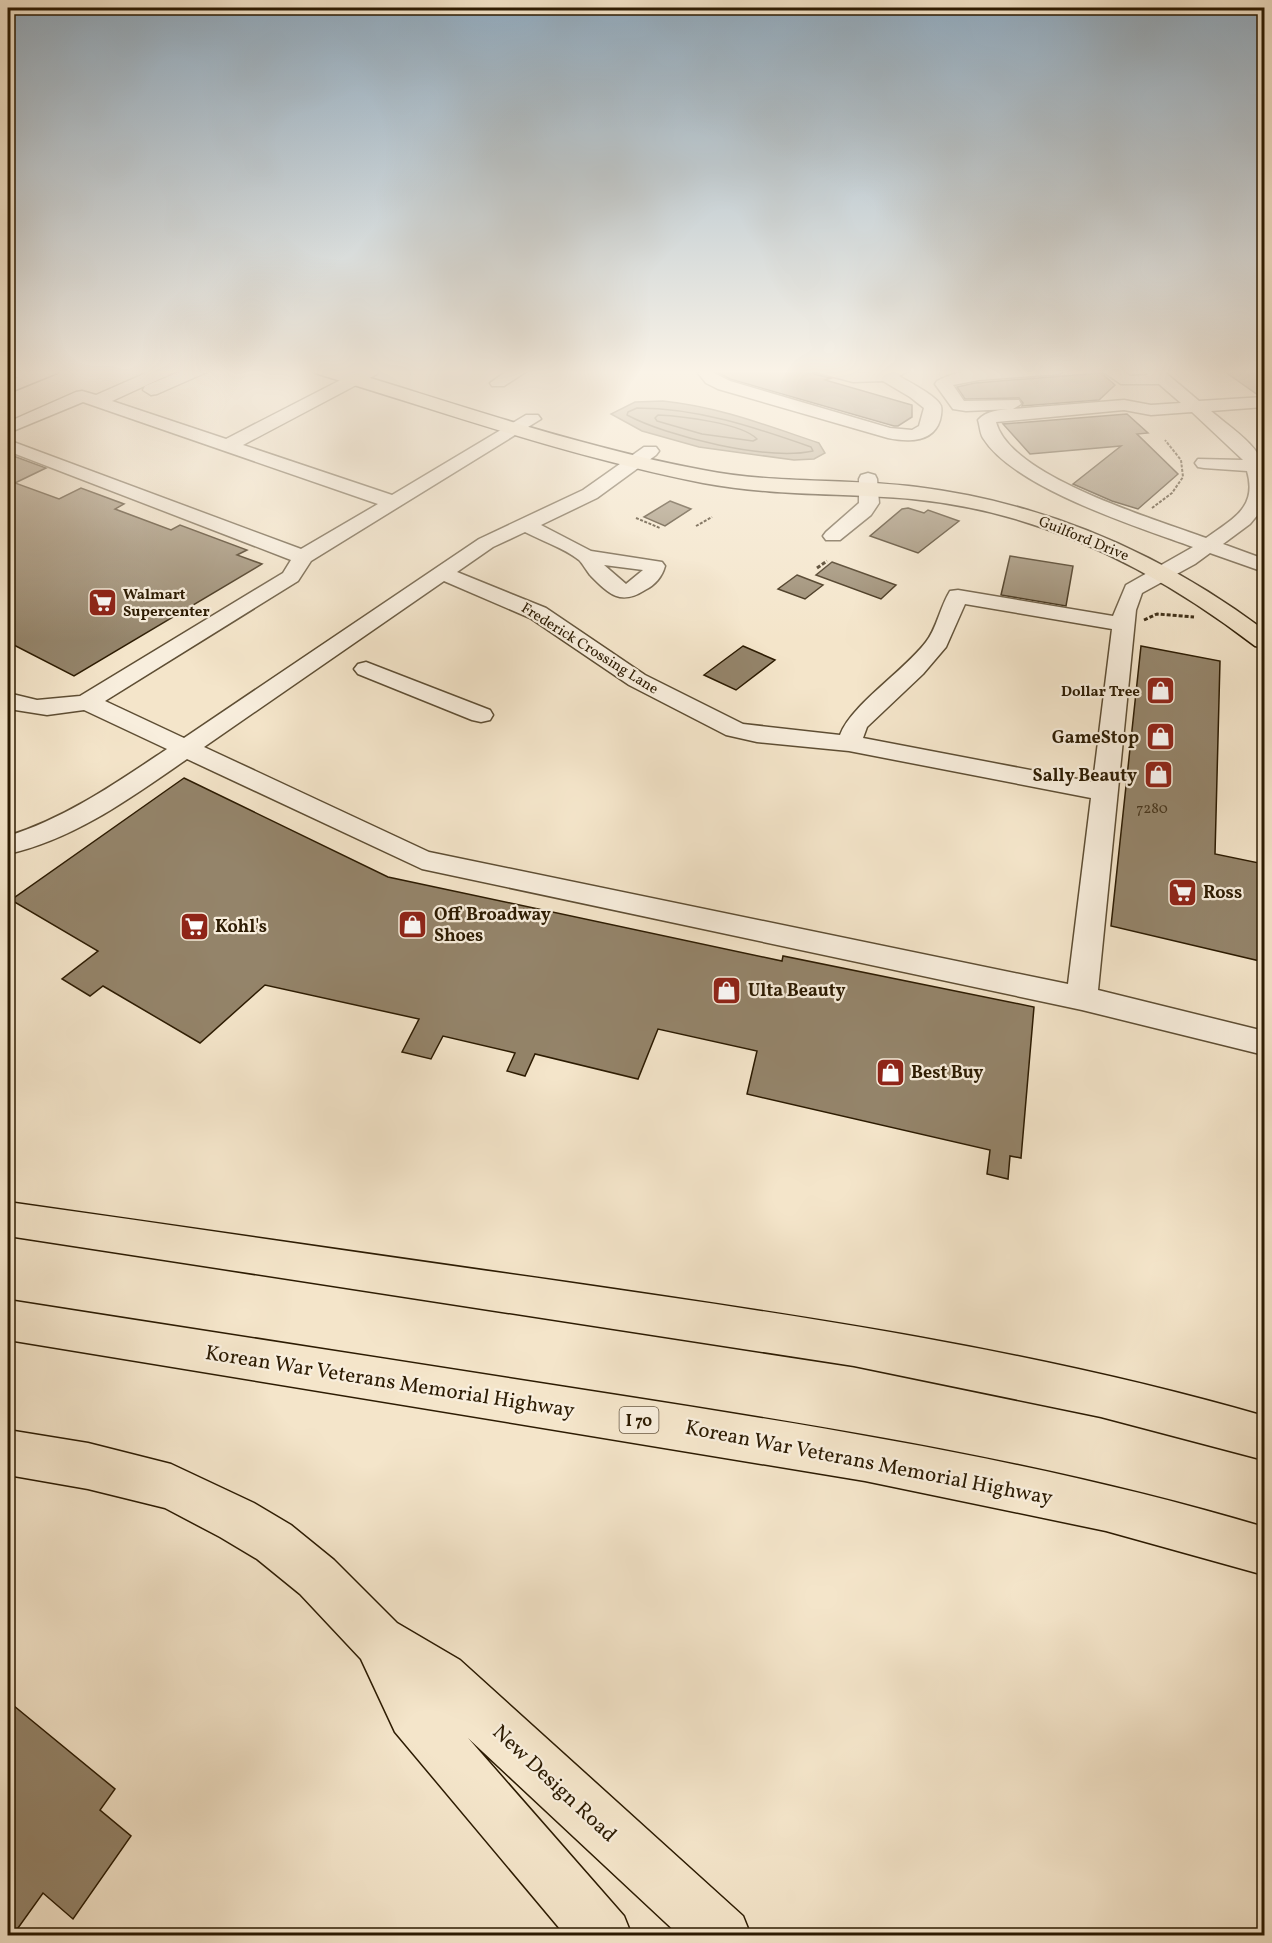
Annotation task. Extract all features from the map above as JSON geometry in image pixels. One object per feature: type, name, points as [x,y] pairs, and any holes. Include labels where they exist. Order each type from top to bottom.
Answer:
[{"type":"main road","name":"Guilford Drive","points":[[653,460],[700,476],[761,486],[868,484],[959,487],[1032,504],[1085,520],[1148,548],[1182,584],[1264,641]]},
{"type":"main road","name":"Guilford Drive","points":[[1170,570],[1264,617]]},
{"type":"main road","points":[[8,1219],[782,1334],[1087,1384],[1264,1422]]},
{"type":"main road","name":"Korean War Veterans Memorial Highway","points":[[8,1320],[767,1440],[1086,1503],[1264,1551]]},
{"type":"main road","points":[[920,1357],[1087,1392],[1264,1438]]},
{"type":"main road","name":"New Design Road","points":[[8,1453],[133,1476],[171,1487],[201,1500],[274,1542],[317,1577],[379,1641],[442,1678],[723,1935]]},
{"type":"main road","name":"New Design Road","points":[[379,1641],[413,1714],[597,1933]]},
{"type":"street","points":[[49,460],[299,555]]},
{"type":"street","points":[[271,460],[392,502]]},
{"type":"street","points":[[8,700],[21,707],[55,708],[87,702],[229,616],[214,608],[216,603],[463,460]]},
{"type":"street","points":[[8,845],[44,834],[110,800],[486,543],[590,494],[638,460]]},
{"type":"street","points":[[1017,460],[1027,469],[1080,498],[1264,566]]},
{"type":"street","points":[[1082,998],[1104,792],[1132,626],[1125,610],[1133,589],[1170,570],[1209,545],[1261,504],[1258,468],[1204,463]]},
{"type":"street","points":[[833,536],[864,511],[869,503],[868,484]]},
{"type":"street","points":[[524,524],[586,556]]},
{"type":"street","name":"Frederick Crossing Lane","points":[[442,573],[538,613],[637,680],[735,730],[757,735],[849,743],[1104,792]]},
{"type":"street","points":[[849,743],[856,724],[915,669],[938,642],[958,596],[1132,626]]},
{"type":"street","points":[[366,669],[481,715]]},
{"type":"street","points":[[87,702],[422,860],[1082,998],[1264,1043]]},
{"type":"path","points":[[1135,519],[1171,495],[1183,480],[1185,472],[1181,460]]},
{"type":"path","points":[[696,526],[712,517]]},
{"type":"path","points":[[636,518],[660,528]]},
{"type":"path","points":[[817,568],[827,561]]},
{"type":"path","points":[[1132,626],[1157,614],[1187,615],[1203,619]]},
{"type":"building","name":"Walmart Supercenter","points":[[8,460],[23,460],[46,468],[15,483],[59,499],[81,488],[124,504],[115,509],[171,530],[180,525],[247,550],[237,555],[262,564],[74,676],[8,642]]},
{"type":"building","points":[[1104,460],[1163,460],[1178,474],[1138,509],[1112,501],[1073,484]]},
{"type":"building","points":[[670,501],[691,509],[665,526],[644,517]]},
{"type":"building","points":[[908,508],[924,513],[928,510],[959,521],[918,553],[870,536],[902,509]]},
{"type":"building","points":[[1010,556],[1073,566],[1066,606],[1001,595]]},
{"type":"building","points":[[832,562],[896,585],[881,599],[816,575]]},
{"type":"building","points":[[797,575],[823,585],[805,599],[778,589]]},
{"type":"building","points":[[743,646],[775,660],[736,690],[704,675]]},
{"type":"building","points":[[1141,646],[1220,661],[1215,854],[1264,864],[1264,962],[1111,926]]},
{"type":"building","points":[[184,778],[388,877],[782,961],[783,956],[1034,1007],[1021,1158],[1010,1156],[1008,1179],[987,1174],[990,1150],[747,1094],[757,1051],[658,1029],[638,1079],[535,1054],[525,1076],[507,1071],[515,1053],[443,1036],[431,1059],[402,1052],[419,1019],[265,985],[200,1043],[103,986],[90,996],[62,979],[98,951],[11,900]]},
{"type":"building","points":[[8,1701],[115,1789],[100,1810],[131,1836],[73,1919],[43,1893],[13,1935],[8,1935]]},
{"type":"place","name":"Walmart Supercenter","points":[[102,603]]},
{"type":"place","name":"Dollar Tree","points":[[1161,691]]},
{"type":"place","name":"GameStop","points":[[1160,737]]},
{"type":"place","name":"Sally Beauty","points":[[1158,775]]},
{"type":"place","name":"Ross","points":[[1182,892]]},
{"type":"place","name":"Off Broadway Shoes","points":[[413,924]]},
{"type":"place","name":"Kohl's","points":[[194,926]]},
{"type":"place","name":"Ulta Beauty","points":[[727,990]]},
{"type":"place","name":"Best Buy","points":[[890,1072]]}]
